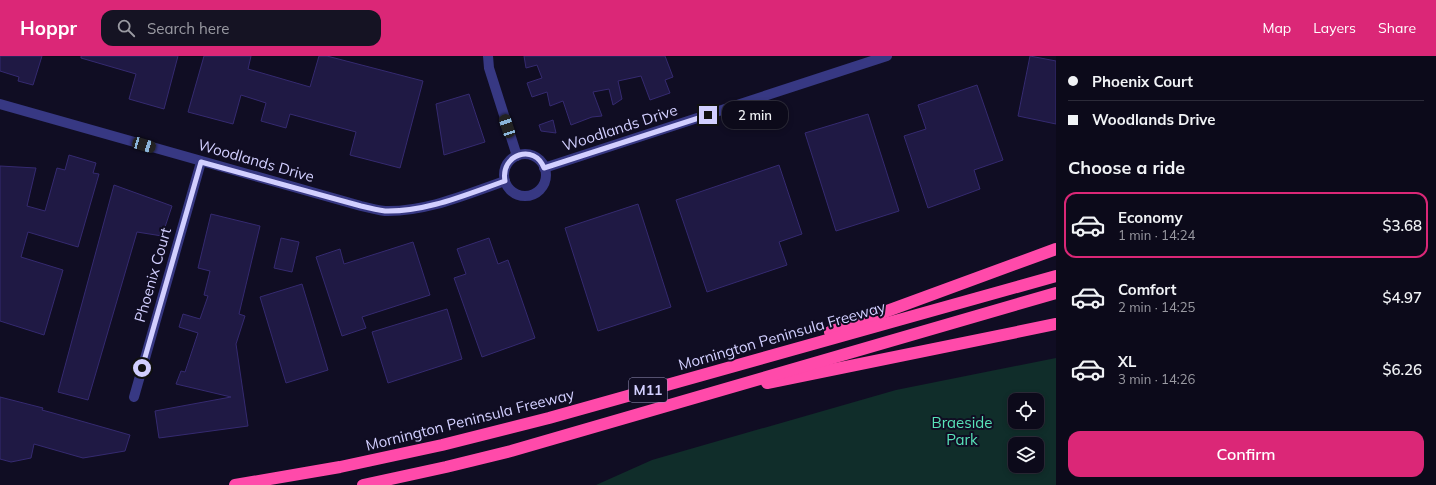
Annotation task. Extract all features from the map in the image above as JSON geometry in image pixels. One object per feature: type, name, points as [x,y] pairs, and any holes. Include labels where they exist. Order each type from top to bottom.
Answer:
[{"type":"highway","points":[[748,363],[1056,249]]},
{"type":"highway","name":"Mornington Peninsula Freeway","points":[[235,485],[340,467],[442,445],[549,418],[1056,276]]},
{"type":"highway","name":"M11","points":[[363,485],[446,467],[573,433],[1056,293]]},
{"type":"highway","points":[[446,467],[517,451],[764,384],[1056,324]]},
{"type":"street","points":[[488,56],[489,68],[517,156]]},
{"type":"street","name":"Woodlands Drive","points":[[544,168],[887,56]]},
{"type":"street","name":"Woodlands Drive","points":[[0,104],[201,162],[384,211],[410,210],[433,205],[505,181]]},
{"type":"street","points":[[523,154],[535,157],[540,161],[544,168],[545,180],[542,187],[531,195],[519,195],[513,192],[505,181],[505,169],[508,163],[517,156],[523,154]]},
{"type":"street","name":"Phoenix Court","points":[[134,397],[201,162]]},
{"type":"green space","name":"Braeside Park","points":[[1056,358],[1056,485],[596,485],[652,460],[896,390]]},
{"type":"building","points":[[0,56],[42,56],[33,85],[18,81],[19,77],[0,71]]},
{"type":"building","points":[[81,56],[178,56],[164,109],[129,99],[136,74],[81,58]]},
{"type":"building","points":[[204,56],[251,56],[248,69],[310,87],[319,56],[327,56],[423,81],[400,168],[350,155],[356,132],[290,114],[286,128],[261,121],[266,103],[241,95],[233,124],[188,112]]},
{"type":"building","points":[[524,56],[665,56],[673,77],[665,80],[670,93],[650,100],[641,76],[618,81],[622,99],[613,105],[609,89],[593,92],[602,116],[592,117],[571,125],[563,101],[550,106],[547,92],[532,97],[527,83],[542,78],[537,65],[526,68]]},
{"type":"building","points":[[1030,56],[1056,61],[1056,124],[1018,116]]},
{"type":"building","points":[[977,85],[1003,160],[974,170],[980,189],[928,208],[904,136],[926,129],[918,105]]},
{"type":"building","points":[[469,94],[485,142],[444,155],[436,104]]},
{"type":"building","points":[[868,114],[899,211],[836,231],[805,133]]},
{"type":"building","points":[[553,120],[556,133],[541,131],[539,125]]},
{"type":"building","points":[[69,155],[96,163],[93,173],[99,174],[78,247],[28,232],[21,257],[63,270],[44,335],[0,321],[0,166],[36,168],[27,206],[45,211],[57,168],[65,170]]},
{"type":"building","points":[[779,165],[802,234],[779,242],[787,265],[707,292],[676,200]]},
{"type":"building","points":[[114,185],[172,206],[162,236],[137,232],[88,400],[58,392]]},
{"type":"building","points":[[638,204],[671,307],[598,331],[565,228]]},
{"type":"building","points":[[211,214],[260,226],[239,314],[245,316],[236,344],[248,426],[159,438],[155,411],[231,397],[176,384],[181,371],[185,372],[198,333],[179,327],[183,314],[200,319],[208,296],[204,295],[210,271],[198,268]]},
{"type":"building","points":[[281,238],[299,242],[292,272],[274,268]]},
{"type":"building","points":[[489,238],[498,264],[508,260],[535,338],[482,357],[454,278],[466,274],[457,249]]},
{"type":"building","points":[[413,242],[430,295],[362,317],[366,328],[342,336],[316,257],[340,249],[344,264]]},
{"type":"building","points":[[302,284],[328,370],[286,383],[260,297]]},
{"type":"building","points":[[447,309],[462,359],[388,383],[372,332]]},
{"type":"building","points":[[0,397],[43,408],[42,410],[130,435],[125,451],[83,458],[34,444],[31,458],[11,462],[0,459]]},
{"type":"route","points":[[142,368],[201,162],[361,206],[384,211],[410,210],[433,205],[505,181],[505,169],[508,163],[512,159],[523,154],[535,157],[540,161],[544,168],[708,115]]}]
